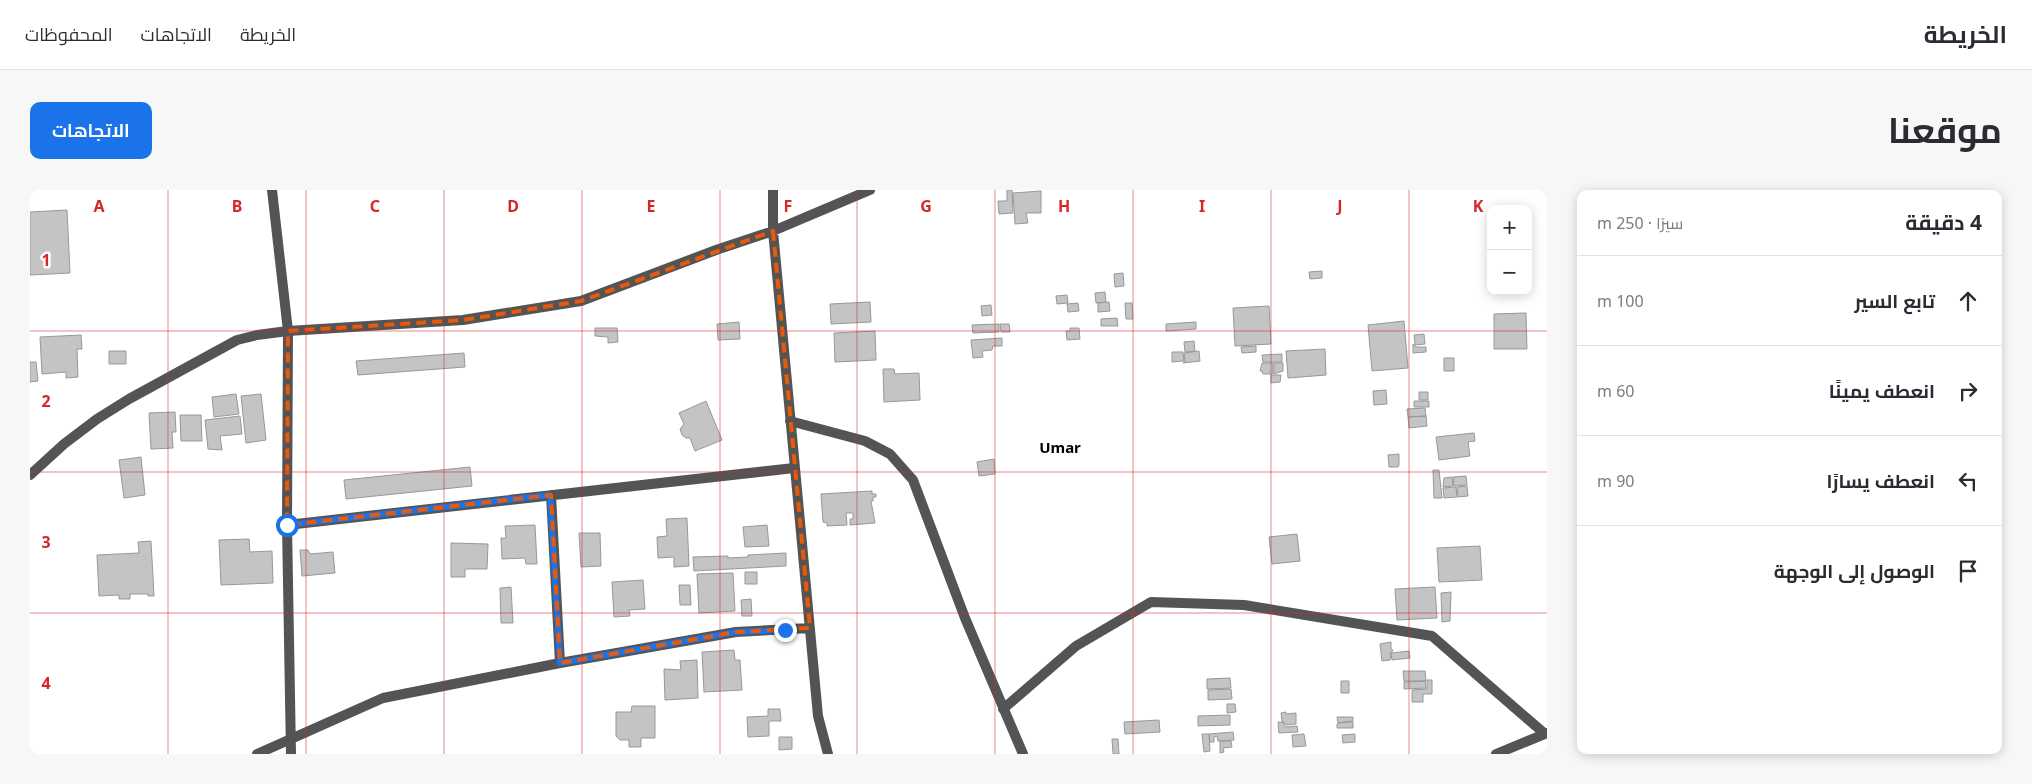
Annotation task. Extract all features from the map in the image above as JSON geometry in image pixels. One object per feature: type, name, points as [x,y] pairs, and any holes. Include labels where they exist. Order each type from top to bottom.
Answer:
[{"type":"street","points":[[272,190],[288,331],[287,525],[292,754]]},
{"type":"street","points":[[773,190],[773,231],[818,716],[828,754]]},
{"type":"street","points":[[30,475],[64,444],[97,419],[129,399],[237,340],[288,331],[463,320],[581,301],[716,250],[773,231],[870,190]]},
{"type":"street","points":[[790,421],[864,441],[890,454],[913,480],[965,618],[1022,754]]},
{"type":"street","points":[[287,525],[794,468]]},
{"type":"street","points":[[550,495],[560,663]]},
{"type":"street","points":[[1003,710],[1076,646],[1151,602],[1244,605],[1432,636],[1546,734],[1496,754]]},
{"type":"street","points":[[257,754],[293,740],[383,698],[560,663],[736,632],[810,628]]},
{"type":"highlighted area","points":[[773,231],[810,628],[736,632],[560,663],[551,495],[287,525],[288,331],[463,320],[581,301]]},
{"type":"building","points":[[1007,190],[1012,190],[1013,213],[999,214],[998,201],[1007,201]]},
{"type":"building","points":[[1041,191],[1041,213],[1026,213],[1028,223],[1015,224],[1013,193]]},
{"type":"building","points":[[67,210],[70,273],[30,275],[30,212]]},
{"type":"building","points":[[1322,271],[1322,278],[1310,279],[1309,272]]},
{"type":"building","points":[[1123,273],[1124,286],[1115,287],[1114,274]]},
{"type":"building","points":[[1105,292],[1106,302],[1096,303],[1095,293]]},
{"type":"building","points":[[1067,295],[1068,303],[1057,304],[1056,296]]},
{"type":"building","points":[[870,302],[871,322],[831,324],[830,304]]},
{"type":"building","points":[[1109,302],[1110,311],[1098,312],[1098,303]]},
{"type":"building","points":[[1078,303],[1079,311],[1068,312],[1067,304]]},
{"type":"building","points":[[1125,303],[1132,303],[1133,319],[1126,319]]},
{"type":"building","points":[[991,305],[992,315],[982,316],[981,306]]},
{"type":"building","points":[[1269,306],[1271,344],[1235,346],[1233,308]]},
{"type":"building","points":[[1526,313],[1527,349],[1494,349],[1494,314]]},
{"type":"building","points":[[1117,318],[1118,326],[1101,326],[1101,319]]},
{"type":"building","points":[[1404,321],[1408,368],[1372,371],[1368,325]]},
{"type":"building","points":[[739,322],[740,339],[718,340],[717,324]]},
{"type":"building","points":[[1196,322],[1196,329],[1166,331],[1166,324]]},
{"type":"building","points":[[999,324],[999,332],[973,333],[972,325]]},
{"type":"building","points":[[1000,324],[1009,324],[1010,332],[1001,332]]},
{"type":"building","points":[[595,328],[617,328],[618,342],[608,343],[608,337],[595,336]]},
{"type":"building","points":[[1070,328],[1079,328],[1080,339],[1067,340],[1066,331],[1070,331]]},
{"type":"building","points":[[875,331],[876,360],[835,362],[834,333]]},
{"type":"building","points":[[1424,334],[1425,344],[1415,345],[1414,335]]},
{"type":"building","points":[[81,335],[82,349],[77,349],[78,377],[66,378],[66,372],[42,374],[40,337]]},
{"type":"building","points":[[1002,338],[1002,346],[993,346],[992,350],[982,351],[983,357],[973,358],[971,340]]},
{"type":"building","points":[[1194,341],[1195,351],[1185,352],[1184,342]]},
{"type":"building","points":[[1413,344],[1416,347],[1426,347],[1426,352],[1413,353]]},
{"type":"building","points":[[1256,346],[1256,352],[1242,353],[1241,347]]},
{"type":"building","points":[[1325,349],[1326,375],[1288,378],[1286,351]]},
{"type":"building","points":[[109,351],[126,351],[126,364],[109,364]]},
{"type":"building","points":[[1199,351],[1200,361],[1183,363],[1185,362],[1184,353]]},
{"type":"building","points":[[1172,352],[1183,352],[1184,361],[1172,362]]},
{"type":"building","points":[[464,353],[465,367],[358,375],[356,361]]},
{"type":"building","points":[[1282,354],[1282,362],[1263,362],[1262,355]]},
{"type":"building","points":[[1444,358],[1454,358],[1454,371],[1444,371]]},
{"type":"building","points":[[30,362],[36,362],[38,381],[30,382]]},
{"type":"building","points":[[1262,363],[1273,363],[1273,374],[1263,374],[1260,371]]},
{"type":"building","points":[[1274,363],[1283,363],[1283,371],[1274,374]]},
{"type":"building","points":[[883,369],[894,369],[895,374],[919,373],[920,400],[884,402]]},
{"type":"building","points":[[1271,375],[1281,375],[1280,382],[1271,383]]},
{"type":"building","points":[[1386,390],[1387,404],[1374,405],[1373,391]]},
{"type":"building","points":[[1419,392],[1428,392],[1428,400],[1419,400]]},
{"type":"building","points":[[236,394],[239,414],[214,417],[212,397]]},
{"type":"building","points":[[261,394],[266,440],[246,443],[241,396]]},
{"type":"building","points":[[706,401],[722,440],[695,451],[690,438],[682,435],[680,429],[684,424],[679,413]]},
{"type":"building","points":[[1414,401],[1429,401],[1429,407],[1414,407]]},
{"type":"building","points":[[1425,408],[1426,416],[1408,417],[1407,409]]},
{"type":"building","points":[[175,412],[176,432],[172,432],[173,448],[151,449],[149,413]]},
{"type":"building","points":[[180,415],[201,415],[202,441],[181,441]]},
{"type":"building","points":[[240,416],[242,434],[220,436],[222,450],[208,449],[205,420]]},
{"type":"building","points":[[1426,416],[1427,426],[1409,428],[1408,417]]},
{"type":"building","points":[[1474,433],[1475,441],[1468,442],[1470,456],[1439,460],[1436,437]]},
{"type":"building","points":[[1399,454],[1398,467],[1389,467],[1388,455]]},
{"type":"building","points":[[141,457],[145,495],[124,498],[119,460]]},
{"type":"building","points":[[994,459],[995,474],[979,476],[977,462]]},
{"type":"building","points":[[470,467],[472,486],[346,499],[344,480]]},
{"type":"building","points":[[1433,470],[1439,470],[1442,498],[1434,498]]},
{"type":"building","points":[[1466,476],[1467,485],[1454,486],[1453,477]]},
{"type":"building","points":[[1452,477],[1453,486],[1443,487],[1444,478]]},
{"type":"building","points":[[1467,486],[1468,496],[1458,497],[1457,487]]},
{"type":"building","points":[[1456,487],[1457,497],[1444,498],[1443,488]]},
{"type":"building","points":[[872,491],[872,494],[876,494],[876,497],[873,497],[873,501],[871,501],[875,523],[850,525],[853,513],[846,513],[847,525],[827,526],[827,523],[823,522],[821,494]]},
{"type":"building","points":[[687,518],[689,566],[674,567],[674,557],[658,558],[657,537],[667,536],[666,519]]},
{"type":"building","points":[[535,525],[537,564],[526,564],[525,558],[502,559],[501,538],[506,538],[505,526]]},
{"type":"building","points":[[767,525],[769,546],[745,547],[743,527]]},
{"type":"building","points":[[579,533],[600,533],[601,566],[581,567]]},
{"type":"building","points":[[1297,534],[1300,561],[1272,564],[1269,537]]},
{"type":"building","points":[[249,539],[250,552],[272,551],[273,583],[221,585],[219,540]]},
{"type":"building","points":[[151,541],[154,596],[130,594],[130,599],[119,599],[119,595],[99,596],[97,555],[139,553],[138,542]]},
{"type":"building","points":[[451,543],[488,544],[487,569],[465,569],[465,577],[451,577]]},
{"type":"building","points":[[1480,546],[1482,580],[1439,582],[1437,548]]},
{"type":"building","points":[[300,550],[308,550],[310,554],[333,552],[335,573],[302,576]]},
{"type":"building","points":[[786,553],[786,566],[694,571],[693,557],[728,556],[728,558]]},
{"type":"building","points":[[745,572],[757,572],[757,584],[745,584]]},
{"type":"building","points":[[733,573],[735,611],[699,613],[697,574]]},
{"type":"building","points":[[643,580],[645,609],[629,610],[630,616],[614,617],[612,582]]},
{"type":"building","points":[[679,585],[690,585],[691,605],[680,605]]},
{"type":"building","points":[[511,587],[513,623],[501,623],[500,588]]},
{"type":"building","points":[[1435,587],[1437,618],[1397,620],[1395,589]]},
{"type":"building","points":[[1451,592],[1450,621],[1442,622],[1441,593]]},
{"type":"building","points":[[751,599],[752,616],[742,616],[741,600]]},
{"type":"building","points":[[1391,642],[1391,649],[1393,650],[1390,660],[1382,661],[1380,644]]},
{"type":"building","points":[[734,650],[735,660],[740,660],[742,690],[704,692],[702,652]]},
{"type":"building","points":[[1409,651],[1410,658],[1392,660],[1391,653]]},
{"type":"building","points":[[697,660],[698,698],[665,700],[664,669],[681,670],[680,661]]},
{"type":"building","points":[[1403,671],[1425,671],[1426,681],[1404,681]]},
{"type":"building","points":[[1230,678],[1231,688],[1207,689],[1207,679]]},
{"type":"building","points":[[1427,680],[1432,680],[1432,694],[1423,694],[1423,702],[1412,702],[1412,690],[1427,689]]},
{"type":"building","points":[[1341,681],[1349,681],[1349,693],[1341,693]]},
{"type":"building","points":[[1425,681],[1426,688],[1404,689],[1404,682]]},
{"type":"building","points":[[1231,689],[1232,699],[1208,700],[1208,690]]},
{"type":"building","points":[[1227,704],[1235,704],[1236,712],[1227,713]]},
{"type":"building","points":[[632,706],[655,706],[655,738],[641,738],[641,747],[629,747],[629,740],[620,740],[616,736],[616,712],[631,712]]},
{"type":"building","points":[[768,709],[780,709],[781,721],[769,721],[769,736],[748,737],[747,717],[768,716]]},
{"type":"building","points":[[1286,712],[1286,714],[1296,713],[1296,724],[1286,725],[1282,721],[1281,713]]},
{"type":"building","points":[[1230,715],[1230,725],[1198,726],[1198,716]]},
{"type":"building","points":[[1337,717],[1353,717],[1353,721],[1338,723]]},
{"type":"building","points":[[1159,720],[1160,732],[1125,734],[1124,722]]},
{"type":"building","points":[[1278,722],[1283,722],[1285,727],[1297,726],[1298,732],[1279,733]]},
{"type":"building","points":[[1353,722],[1353,728],[1337,728],[1337,724]]},
{"type":"building","points":[[1233,732],[1234,740],[1218,741],[1217,736],[1214,737],[1214,742],[1210,742],[1209,734]]},
{"type":"building","points":[[1202,734],[1209,734],[1210,751],[1204,752]]},
{"type":"building","points":[[1304,734],[1306,746],[1293,747],[1292,735]]},
{"type":"building","points":[[1355,734],[1355,742],[1343,743],[1342,735]]},
{"type":"building","points":[[779,737],[792,737],[792,749],[779,750]]},
{"type":"building","points":[[1112,739],[1118,739],[1119,754],[1113,754]]},
{"type":"building","points":[[1220,741],[1231,741],[1232,747],[1223,748],[1224,752],[1220,753]]},
{"type":"district","name":"Umar","points":[[1060,447]]},
{"type":"route","points":[[287,525],[550,495],[560,663],[736,632],[785,630]]}]
